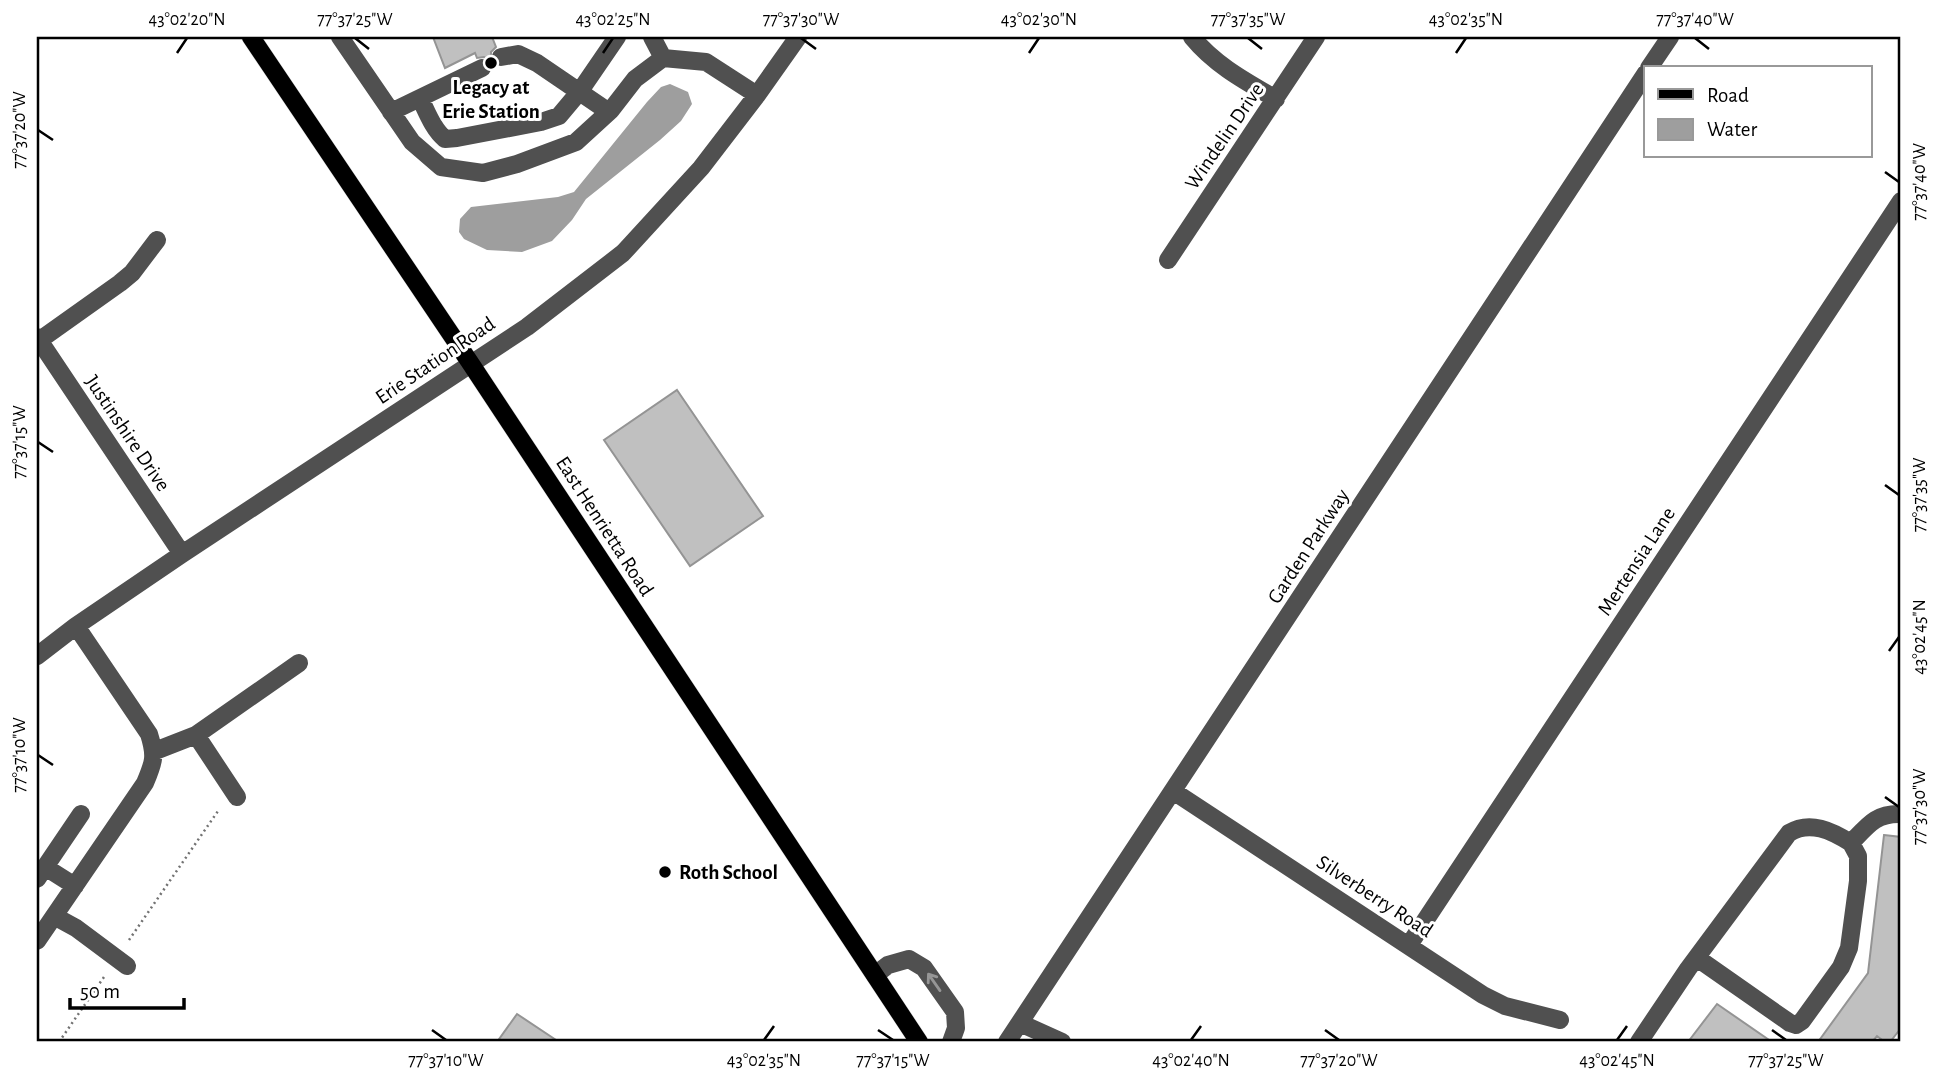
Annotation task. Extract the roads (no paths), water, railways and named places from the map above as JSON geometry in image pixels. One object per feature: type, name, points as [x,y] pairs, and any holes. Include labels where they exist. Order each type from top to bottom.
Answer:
[{"type":"main road","name":"East Henrietta Road","points":[[251,37],[471,364],[919,1042]]},
{"type":"street","points":[[340,37],[412,142],[441,167],[483,173],[517,164],[576,142],[609,112],[635,79],[663,58],[706,62],[757,95]]},
{"type":"street","points":[[420,98],[439,134],[445,139],[559,116],[580,91],[617,37]]},
{"type":"street","points":[[652,37],[663,58]]},
{"type":"street","name":"Erie Station Road","points":[[37,656],[182,554],[546,313],[623,253],[701,168],[798,37]]},
{"type":"street","points":[[1192,37],[1202,50],[1221,66],[1276,99]]},
{"type":"street","name":"Windelin Drive","points":[[1168,261],[1316,37]]},
{"type":"street","points":[[1650,66],[1670,37]]},
{"type":"street","points":[[501,57],[518,54],[537,63],[609,112]]},
{"type":"street","points":[[391,113],[482,68]]},
{"type":"street","name":"Garden Parkway","points":[[1007,1042],[1644,76]]},
{"type":"street","name":"Mertensia Lane","points":[[1409,945],[1901,201]]},
{"type":"street","points":[[38,340],[120,283],[157,240]]},
{"type":"street","name":"Justinshire Drive","points":[[38,340],[182,554]]},
{"type":"street","points":[[37,941],[145,783],[155,751],[149,734],[76,626]]},
{"type":"street","points":[[155,751],[196,735],[299,663]]},
{"type":"street","points":[[196,735],[237,797]]},
{"type":"street","name":"Silverberry Road","points":[[1173,791],[1483,995],[1505,1006],[1560,1020]]},
{"type":"street","points":[[1851,843],[1871,822],[1887,813],[1901,814]]},
{"type":"street","points":[[75,886],[41,873],[81,814]]},
{"type":"street","points":[[1639,1042],[1697,958],[1789,833],[1799,827],[1812,827],[1851,843],[1858,856],[1858,881],[1849,948],[1841,967],[1802,1021],[1790,1023],[1697,958]]},
{"type":"street","points":[[54,916],[76,928],[127,966]]},
{"type":"street","points":[[874,975],[888,965],[909,959],[924,968],[955,1012],[956,1028],[951,1042]]},
{"type":"street","points":[[1020,1023],[1051,1040]]},
{"type":"water","points":[[670,84],[688,92],[692,104],[681,121],[586,199],[572,220],[552,241],[522,252],[487,250],[464,239],[459,232],[460,219],[471,207],[558,197],[574,192],[647,102],[661,87]]},
{"type":"place","name":"Legacy at Erie Station","points":[[491,63]]},
{"type":"place","name":"Roth School","points":[[665,872]]}]
